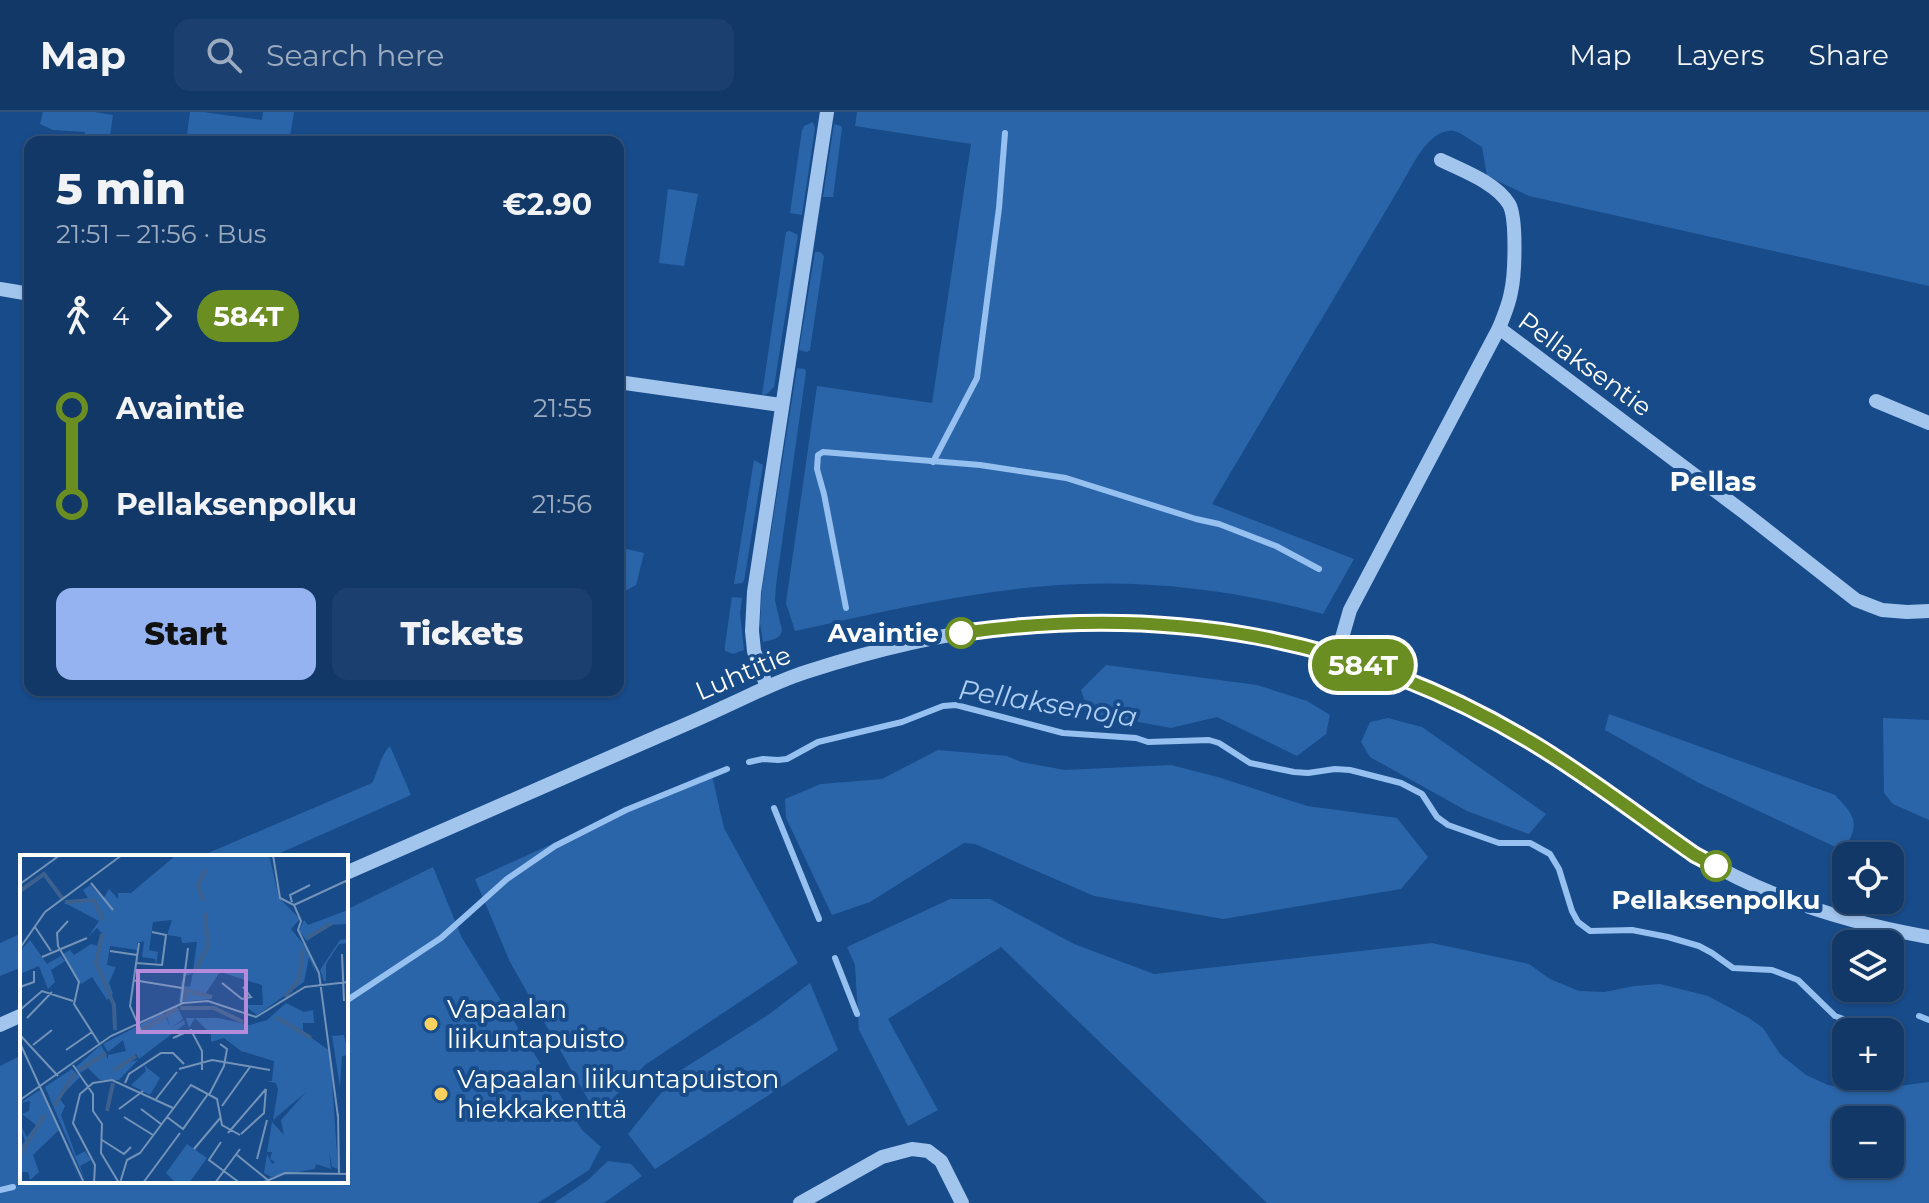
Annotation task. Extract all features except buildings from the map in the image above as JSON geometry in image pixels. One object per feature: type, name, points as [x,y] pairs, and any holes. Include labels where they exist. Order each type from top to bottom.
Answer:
[{"type":"street","points":[[767,687],[754,651],[754,592],[827,112]]},
{"type":"street","points":[[1441,160],[1488,184],[1510,206],[1514,218],[1512,290],[1499,328]]},
{"type":"street","points":[[0,289],[24,293]]},
{"type":"street","name":"Pellaksentie","points":[[1337,655],[1350,610],[1499,328],[1856,600],[1882,610],[1929,611]]},
{"type":"street","points":[[624,383],[781,405]]},
{"type":"street","points":[[1876,401],[1929,423]]},
{"type":"street","name":"Luhtitie","points":[[348,872],[805,672],[888,647],[953,634],[1025,625],[1139,622],[1252,635],[1337,655],[1418,684],[1531,741],[1695,855],[1737,877],[1816,910],[1889,930],[1929,937]]},
{"type":"street","points":[[0,1025],[20,1016]]},
{"type":"street","points":[[800,1203],[882,1157],[912,1149],[928,1151],[941,1161],[962,1203]]},
{"type":"shaded area","points":[[43,112],[113,115],[110,136],[85,136],[85,132],[53,130],[40,124]]},
{"type":"shaded area","points":[[190,112],[262,120],[263,112],[294,112],[290,136],[187,136]]},
{"type":"shaded area","points":[[857,112],[1929,112],[1929,286],[1529,196],[1487,176],[1482,147],[1457,132],[1445,131],[1429,142],[1416,159],[1212,504],[1354,559],[1323,614],[1258,598],[1192,588],[1125,584],[1058,585],[959,597],[795,631],[786,603],[817,386],[932,403],[971,144],[855,126]]},
{"type":"shaded area","points":[[813,122],[815,128],[802,215],[790,213],[802,130]]},
{"type":"shaded area","points":[[834,124],[842,128],[833,197],[823,197]]},
{"type":"shaded area","points":[[668,189],[698,194],[684,266],[659,263]]},
{"type":"shaded area","points":[[786,232],[798,235],[774,387],[762,395]]},
{"type":"shaded area","points":[[815,252],[824,256],[810,350],[807,352],[799,350]]},
{"type":"shaded area","points":[[797,368],[806,372],[776,585],[775,601],[782,630],[778,637],[763,642],[760,623],[762,589]]},
{"type":"shaded area","points":[[754,460],[763,465],[744,581],[734,584]]},
{"type":"shaded area","points":[[624,548],[644,553],[636,585],[624,592]]},
{"type":"shaded area","points":[[732,597],[742,598],[740,613],[744,650],[733,654],[725,651]]},
{"type":"shaded area","points":[[1106,665],[1257,685],[1307,701],[1330,715],[1326,734],[1297,756],[1217,717],[1171,728],[1089,713],[1081,690]]},
{"type":"shaded area","points":[[1609,714],[1835,795],[1851,815],[1852,834],[1848,842],[1832,842],[1832,845],[1699,783],[1605,730]]},
{"type":"shaded area","points":[[1388,718],[1422,727],[1546,814],[1529,834],[1467,811],[1370,757],[1361,742],[1370,722]]},
{"type":"shaded area","points":[[1883,718],[1929,720],[1929,820],[1893,804],[1884,793]]},
{"type":"shaded area","points":[[390,746],[411,795],[276,855],[204,855],[372,783]]},
{"type":"shaded area","points":[[938,750],[1007,756],[1021,762],[1065,770],[1171,765],[1307,806],[1397,818],[1428,857],[1401,889],[1223,919],[1094,896],[975,844],[964,843],[870,902],[832,915],[786,818],[785,799],[821,784],[882,779]]},
{"type":"shaded area","points":[[711,771],[724,828],[798,963],[645,1065],[597,1115],[510,962],[475,879]]},
{"type":"shaded area","name":"Vapaalan liikuntapuiston hiekkakenttä","points":[[433,867],[462,938],[582,1130],[601,1147],[589,1170],[538,1203],[0,1203],[0,1066],[20,1056],[20,1183],[348,1183],[348,909]]},
{"type":"shaded area","points":[[950,899],[990,899],[1074,944],[1154,974],[1432,943],[1529,964],[1550,979],[1579,991],[1605,992],[1660,984],[1708,996],[1749,1018],[1763,1028],[1780,1054],[1806,1075],[1832,1086],[1832,1090],[1904,1090],[1904,1085],[1929,1082],[1929,1203],[1267,1203],[1001,947],[888,1019],[938,1110],[908,1126],[859,1030],[855,965],[847,947]]},
{"type":"shaded area","points":[[20,934],[20,968],[0,976],[0,943]]},
{"type":"shaded area","points":[[810,983],[838,1050],[655,1169],[628,1134],[678,1072],[768,1015]]},
{"type":"shaded area","points":[[608,1161],[631,1164],[642,1176],[604,1203],[554,1203],[588,1180]]},
{"type":"waterway","points":[[933,462],[977,378],[999,208],[1005,133]]},
{"type":"waterway","points":[[846,608],[817,469],[818,455],[823,452],[980,465],[1066,478],[1219,524],[1276,546],[1319,569]]},
{"type":"waterway","name":"Pellaksenoja","points":[[749,762],[787,759],[818,742],[902,722],[943,706],[956,705],[1063,733],[1136,738],[1148,742],[1209,740],[1250,763],[1294,772],[1350,770],[1401,783],[1422,794],[1437,817],[1448,825],[1499,843],[1530,843],[1550,854],[1559,869],[1572,911],[1578,922],[1590,931],[1632,930],[1668,937],[1699,946],[1733,968],[1772,970],[1798,980],[1841,1018]]},
{"type":"waterway","name":"Pellaksenoja","points":[[348,1000],[441,938],[507,879],[555,846],[626,810],[727,769]]},
{"type":"waterway","points":[[774,808],[819,919]]},
{"type":"waterway","points":[[835,958],[857,1014]]},
{"type":"waterway","name":"Pellaksenoja","points":[[1919,1016],[1929,1020]]},
{"type":"waterway","name":"Pellaksenoja","points":[[0,1190],[13,1187]]},
{"type":"bus line","name":"584T","points":[[961,633],[1012,625],[1139,622],[1252,635],[1337,655],[1418,684],[1531,741],[1695,855],[1716,866]]},
{"type":"place","name":"Avaintie","points":[[961,633]]},
{"type":"place","name":"Pellaksenpolku","points":[[1716,866]]},
{"type":"place","name":"Vapaalan liikuntapuisto","points":[[431,1024]]},
{"type":"place","name":"Vapaalan liikuntapuiston hiekkakenttä","points":[[441,1094]]},
{"type":"district","name":"Pellas","points":[[1713,481]]}]
